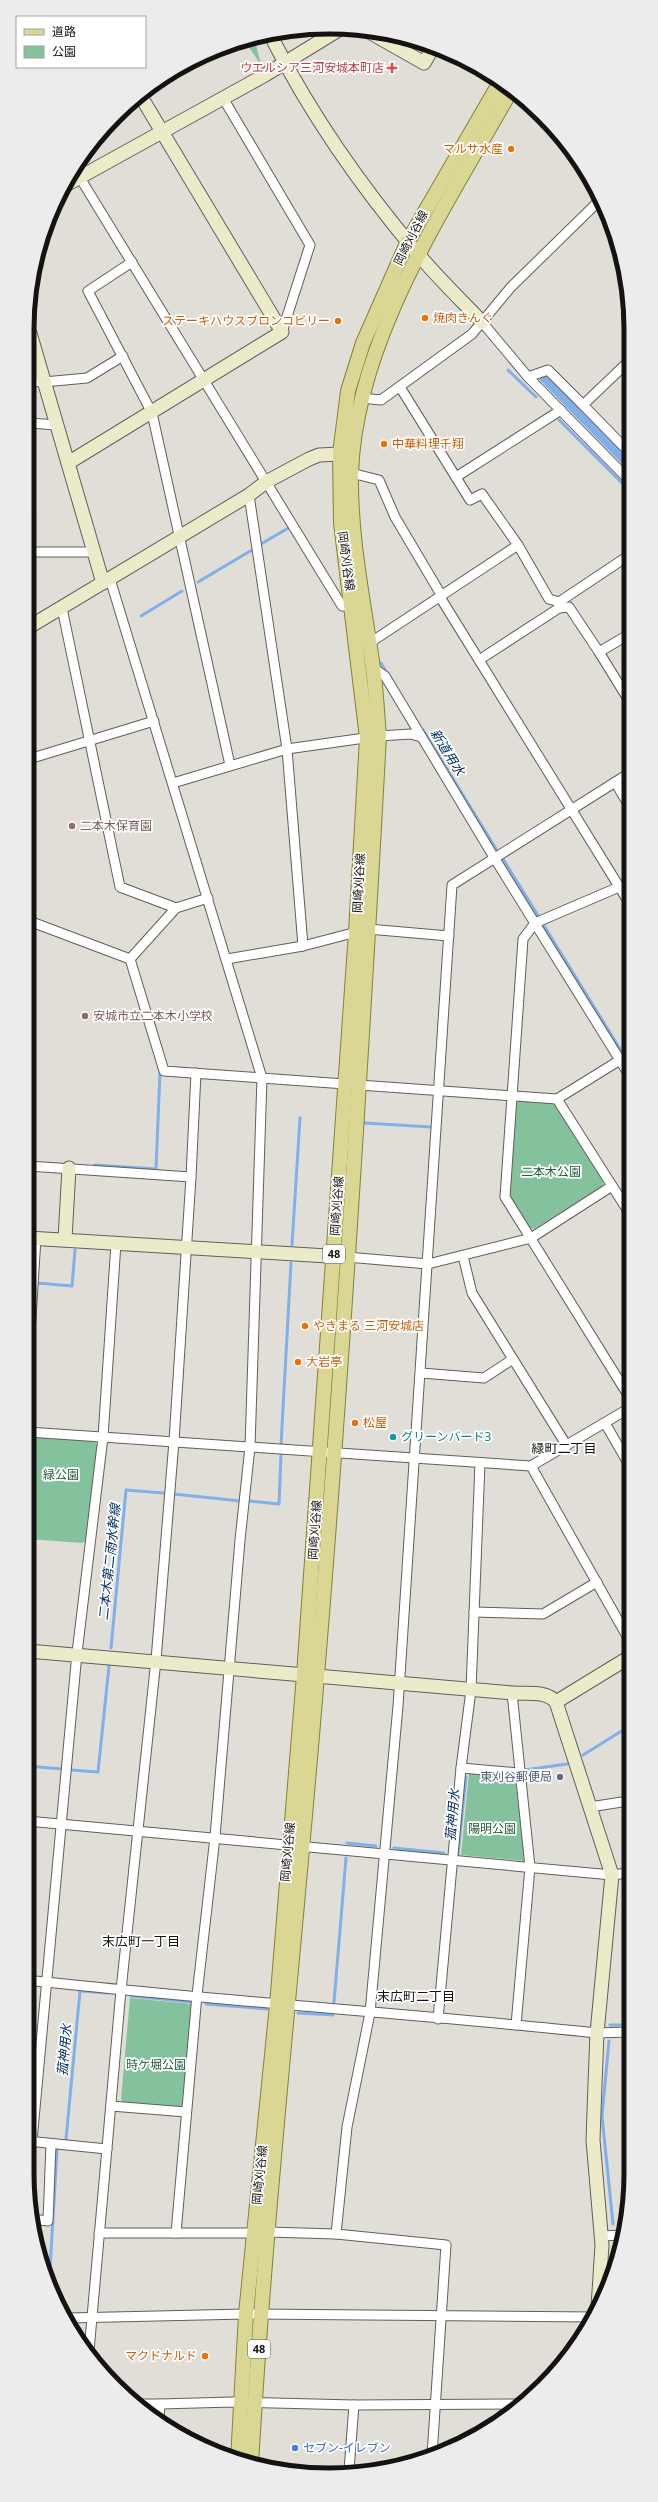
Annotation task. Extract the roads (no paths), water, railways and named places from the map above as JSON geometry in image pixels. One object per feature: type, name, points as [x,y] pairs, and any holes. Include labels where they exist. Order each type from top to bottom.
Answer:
[{"type":"main road","name":"岡崎刈谷線","points":[[373,737],[352,607],[341,523],[340,454],[348,392],[363,343],[408,241],[497,87]]},
{"type":"main road","name":"岡崎刈谷線","points":[[250,2457],[247,2403],[246,2314],[261,2233],[283,2006],[295,1845],[311,1675],[341,1256],[373,737],[373,668],[368,644],[352,534],[351,473],[362,398],[381,340],[419,255],[509,95]]},
{"type":"main road","name":"岡崎刈谷線","points":[[239,2454],[261,2315],[261,2233]]},
{"type":"street","points":[[80,172],[163,132],[285,63],[332,34]]},
{"type":"street","points":[[380,39],[424,63],[430,52]]},
{"type":"street","points":[[274,40],[302,95],[361,182],[419,255],[482,322],[528,377],[624,476]]},
{"type":"street","points":[[68,463],[152,413],[282,332],[310,245],[223,98]]},
{"type":"street","points":[[143,100],[282,332]]},
{"type":"street","points":[[78,175],[342,606],[352,607]]},
{"type":"street","points":[[362,398],[380,400],[472,334],[511,287],[596,204]]},
{"type":"street","points":[[132,262],[88,291],[152,413],[230,765]]},
{"type":"street","points":[[34,347],[93,552],[106,581],[154,721],[262,1078],[255,1252],[250,1447],[215,1837],[197,1995],[176,2233]]},
{"type":"street","points":[[34,381],[44,382],[87,378],[122,356]]},
{"type":"street","points":[[583,405],[624,366]]},
{"type":"street","points":[[528,377],[548,370],[624,447]]},
{"type":"street","points":[[400,387],[470,500],[482,494],[518,545],[549,599],[559,605],[569,606],[624,693]]},
{"type":"street","points":[[456,477],[561,410]]},
{"type":"street","points":[[34,423],[57,425]]},
{"type":"street","points":[[34,624],[249,495],[266,482],[320,455],[340,454]]},
{"type":"street","points":[[351,473],[379,480],[395,517],[440,593],[440,597],[623,888],[535,923],[523,939],[505,1197],[624,1389]]},
{"type":"street","points":[[249,495],[287,749],[303,946]]},
{"type":"street","points":[[368,644],[518,545]]},
{"type":"street","points":[[34,552],[93,552]]},
{"type":"street","points":[[479,660],[624,559]]},
{"type":"street","points":[[62,608],[120,887],[176,908]]},
{"type":"street","points":[[599,652],[624,637]]},
{"type":"street","points":[[373,668],[385,676],[495,859],[624,1066]]},
{"type":"street","points":[[34,758],[154,721]]},
{"type":"street","points":[[172,783],[287,749],[373,737],[411,734],[421,736]]},
{"type":"street","points":[[336,2234],[347,2127],[370,2013],[400,1683],[452,885],[624,776]]},
{"type":"street","points":[[615,782],[624,797]]},
{"type":"street","points":[[130,959],[176,908],[208,898]]},
{"type":"street","points":[[34,923],[130,959]]},
{"type":"street","points":[[227,960],[303,946],[362,931],[449,936]]},
{"type":"street","points":[[130,959],[164,1071],[557,1099],[620,1060]]},
{"type":"street","points":[[89,2345],[121,1990],[156,1660],[174,1442],[196,1073]]},
{"type":"street","points":[[557,1099],[624,1205]]},
{"type":"street","points":[[34,1166],[191,1177]]},
{"type":"street","points":[[65,1239],[69,1168]]},
{"type":"street","points":[[34,1238],[341,1256],[428,1264],[531,1238],[612,1186]]},
{"type":"street","points":[[34,2097],[63,1823],[77,1653],[103,1437],[116,1243]]},
{"type":"street","points":[[463,1256],[472,1293],[567,1446]]},
{"type":"street","points":[[420,1373],[484,1378],[513,1359]]},
{"type":"street","points":[[34,1432],[531,1466],[624,1411]]},
{"type":"street","points":[[605,1423],[624,1456]]},
{"type":"street","points":[[438,2019],[452,1860],[470,1690],[480,1463]]},
{"type":"street","points":[[531,1466],[624,1631]]},
{"type":"street","points":[[474,1612],[543,1614],[597,1582]]},
{"type":"street","points":[[34,1650],[156,1660],[512,1694],[547,1694],[556,1702],[612,1875],[597,2033],[593,2140],[601,2236],[599,2293]]},
{"type":"street","points":[[556,1702],[624,1660]]},
{"type":"street","points":[[512,1694],[519,1773],[530,1867],[516,2025]]},
{"type":"street","points":[[461,1768],[519,1773]]},
{"type":"street","points":[[590,1807],[624,1802]]},
{"type":"street","points":[[34,1821],[384,1852],[612,1875],[624,1873]]},
{"type":"street","points":[[34,1981],[121,1990],[197,1995],[283,2006],[597,2033],[624,2032]]},
{"type":"street","points":[[111,2106],[186,2112]]},
{"type":"street","points":[[34,2142],[107,2149]]},
{"type":"street","points":[[38,2219],[48,2220],[51,2144]]},
{"type":"street","points":[[99,2233],[336,2234],[446,2245],[440,2317],[437,2403],[433,2449]]},
{"type":"street","points":[[601,2236],[617,2235]]},
{"type":"street","points":[[73,2318],[246,2314],[585,2318]]},
{"type":"street","points":[[145,2404],[247,2403],[354,2405],[437,2403],[512,2405]]},
{"type":"street","points":[[159,2414],[160,2404]]},
{"type":"street","points":[[349,2467],[354,2405]]},
{"type":"street","points":[[506,2405],[506,2409]]},
{"type":"waterway","points":[[508,370],[536,397]]},
{"type":"waterway","points":[[544,377],[624,459]]},
{"type":"waterway","points":[[559,420],[624,485]]},
{"type":"waterway","points":[[261,544],[290,527]]},
{"type":"waterway","points":[[198,582],[252,550]]},
{"type":"waterway","points":[[141,616],[182,591]]},
{"type":"waterway","name":"新道用水","points":[[381,663],[388,675]]},
{"type":"waterway","name":"新道用水","points":[[423,730],[498,852]]},
{"type":"waterway","name":"新道用水","points":[[503,859],[539,917]]},
{"type":"waterway","name":"新道用水","points":[[543,924],[624,1056]]},
{"type":"waterway","points":[[95,1165],[156,1169],[160,1072]]},
{"type":"waterway","name":"二本木第二雨水幹線","points":[[292,1245],[300,1118]]},
{"type":"waterway","name":"二本木第二雨水幹線","points":[[365,1123],[431,1127]]},
{"type":"waterway","points":[[37,1283],[72,1286],[75,1250]]},
{"type":"waterway","name":"二本木第二雨水幹線","points":[[281,1445],[291,1263]]},
{"type":"waterway","name":"二本木第二雨水幹線","points":[[249,1501],[279,1504],[281,1455]]},
{"type":"waterway","name":"二本木第二雨水幹線","points":[[111,1648],[126,1490],[163,1493]]},
{"type":"waterway","name":"二本木第二雨水幹線","points":[[174,1494],[240,1501]]},
{"type":"waterway","name":"二本木第二雨水幹線","points":[[71,1770],[98,1772],[109,1666]]},
{"type":"waterway","name":"菰神用水","points":[[583,1755],[624,1729]]},
{"type":"waterway","name":"菰神用水","points":[[524,1770],[567,1764]]},
{"type":"waterway","name":"二本木第二雨水幹線","points":[[34,1767],[62,1769]]},
{"type":"waterway","name":"菰神用水","points":[[458,1854],[466,1777]]},
{"type":"waterway","name":"菰神用水","points":[[347,1843],[376,1846]]},
{"type":"waterway","name":"菰神用水","points":[[394,1848],[444,1853]]},
{"type":"waterway","name":"菰神用水","points":[[334,2002],[346,1858]]},
{"type":"waterway","name":"菰神用水","points":[[66,2139],[80,1991],[108,1993]]},
{"type":"waterway","name":"菰神用水","points":[[131,1996],[192,2002]]},
{"type":"waterway","name":"菰神用水","points":[[206,2004],[267,2009]]},
{"type":"waterway","name":"菰神用水","points":[[298,2013],[333,2015]]},
{"type":"waterway","points":[[610,2025],[624,2025]]},
{"type":"waterway","points":[[609,2041],[602,2116],[613,2224]]},
{"type":"waterway","name":"菰神用水","points":[[50,2268],[57,2150]]},
{"type":"place","name":"ウエルシア三河安城本町店","points":[[392,68]]},
{"type":"place","name":"マルサ水産","points":[[511,149]]},
{"type":"place","name":"焼肉きんぐ","points":[[425,318]]},
{"type":"place","name":"ステーキハウスブロンコビリー","points":[[338,321]]},
{"type":"place","name":"中華料理千翔","points":[[384,444]]},
{"type":"place","name":"二本木保育園","points":[[72,826]]},
{"type":"place","name":"安城市立二本木小学校","points":[[85,1016]]},
{"type":"place","name":"やきまる 三河安城店","points":[[305,1326]]},
{"type":"place","name":"大岩亭","points":[[298,1362]]},
{"type":"place","name":"松屋","points":[[355,1423]]},
{"type":"place","name":"グリーンバード3","points":[[393,1437]]},
{"type":"place","name":"東刈谷郵便局","points":[[560,1777]]},
{"type":"place","name":"マクドナルド","points":[[205,2356]]},
{"type":"place","name":"セブン-イレブン","points":[[295,2448]]},
{"type":"district","name":"緑町二丁目","points":[[564,1448]]},
{"type":"district","name":"末広町一丁目","points":[[141,1941]]},
{"type":"district","name":"末広町二丁目","points":[[416,1996]]},
{"type":"park label","name":"二本木公園","points":[[551,1172]]},
{"type":"park label","name":"緑公園","points":[[61,1475]]},
{"type":"park label","name":"陽明公園","points":[[492,1829]]},
{"type":"park label","name":"時ケ堀公園","points":[[156,2065]]}]
